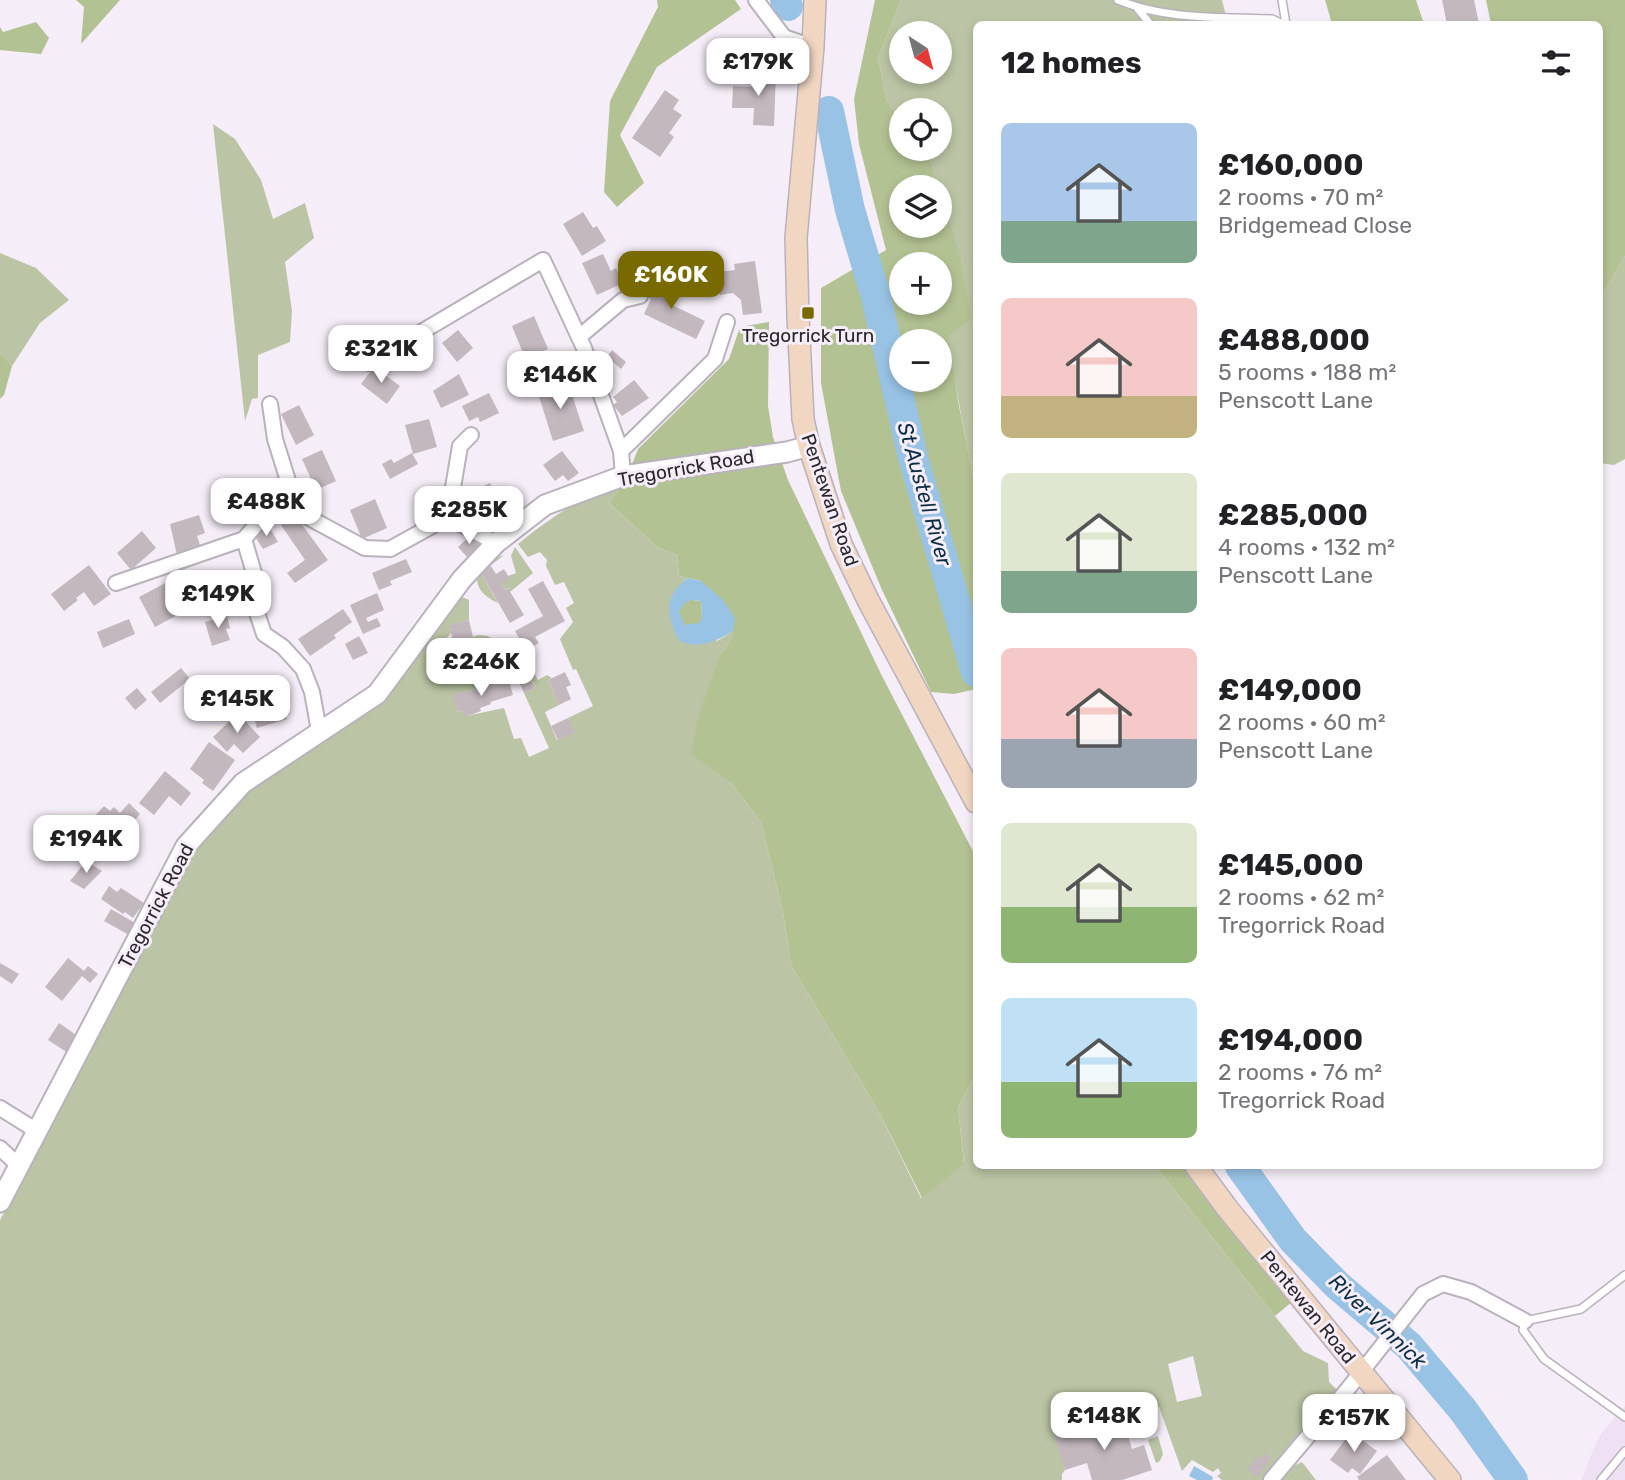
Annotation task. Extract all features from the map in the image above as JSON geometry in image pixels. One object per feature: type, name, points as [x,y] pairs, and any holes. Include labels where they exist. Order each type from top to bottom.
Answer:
[{"type":"main road","name":"Pentewan Road","points":[[815,0],[796,238],[797,316],[803,406],[809,446],[841,544],[973,797]]},
{"type":"main road","name":"Pentewan Road","points":[[1198,1169],[1227,1208],[1450,1480]]},
{"type":"street","points":[[756,0],[784,37],[813,47]]},
{"type":"street","points":[[369,363],[543,260],[579,337],[621,451],[623,476]]},
{"type":"street","points":[[579,337],[623,300],[640,296]]},
{"type":"street","points":[[621,451],[715,359],[727,322]]},
{"type":"street","points":[[270,404],[275,439],[294,500],[304,514],[365,548],[390,549],[448,517]]},
{"type":"street","points":[[448,517],[460,446],[471,435]]},
{"type":"street","name":"Tregorrick Road","points":[[0,1202],[186,846],[243,783],[377,694],[462,579],[496,543],[545,505],[623,476],[787,452],[809,446]]},
{"type":"street","points":[[116,583],[244,539],[261,519],[294,500]]},
{"type":"street","points":[[448,517],[496,543]]},
{"type":"street","points":[[244,539],[254,573],[253,601],[264,635],[283,647],[303,669],[312,692],[319,731]]},
{"type":"street","points":[[0,1108],[37,1131]]},
{"type":"street","points":[[0,1148],[19,1166]]},
{"type":"street","points":[[1271,1480],[1423,1294],[1443,1284],[1471,1292],[1525,1321]]},
{"type":"lane","points":[[1118,0],[1138,8],[1178,15],[1277,21]]},
{"type":"lane","points":[[1282,0],[1284,21]]},
{"type":"lane","points":[[1138,8],[1148,21]]},
{"type":"lane","points":[[1215,21],[1220,17]]},
{"type":"lane","points":[[1625,1275],[1581,1309],[1525,1321],[1524,1330],[1544,1359],[1625,1417]]},
{"type":"lane","points":[[1601,1480],[1625,1451]]},
{"type":"shaded area","points":[[1625,1406],[1625,1480],[1581,1480],[1600,1435]]},
{"type":"green space","points":[[76,0],[120,0],[81,44],[84,7]]},
{"type":"green space","points":[[657,0],[735,0],[741,9],[657,67],[620,135],[644,183],[617,207],[604,192],[610,101],[658,7]]},
{"type":"green space","points":[[875,0],[901,0],[893,21],[889,21],[889,30],[878,58],[889,104],[889,161],[930,161],[934,175],[889,175],[889,238],[952,238],[952,231],[959,253],[971,319],[952,333],[952,329],[889,329],[889,392],[952,392],[952,357],[973,476],[973,690],[954,694],[931,692],[882,590],[841,491],[821,383],[821,288],[886,250],[859,144],[854,99]]},
{"type":"green space","points":[[901,0],[1222,0],[1227,21],[973,21],[973,475],[952,356],[952,329],[948,329],[947,315],[952,315],[952,252],[945,252],[944,238],[952,238],[952,175],[934,175],[928,161],[952,161],[952,98],[889,98],[889,104],[878,58],[889,30],[889,84],[952,84],[952,21],[893,21]]},
{"type":"green space","points":[[1325,0],[1416,0],[1423,21],[1331,21]]},
{"type":"green space","points":[[1486,0],[1625,0],[1625,256],[1603,294],[1603,21],[1490,21]]},
{"type":"green space","points":[[36,22],[49,38],[41,54],[0,50],[0,27],[3,32]]},
{"type":"green space","points":[[213,124],[235,139],[261,180],[273,219],[305,203],[314,238],[285,262],[292,311],[290,342],[258,355],[258,398],[252,399],[245,421]]},
{"type":"green space","points":[[0,253],[36,268],[69,300],[40,323],[12,366],[0,352]]},
{"type":"green space","points":[[1625,256],[1625,459],[1614,465],[1603,463],[1603,294]]},
{"type":"green space","points":[[769,322],[768,406],[773,437],[788,480],[881,674],[973,851],[973,1080],[958,1107],[964,1164],[922,1198],[878,1110],[791,965],[783,912],[761,822],[732,784],[691,754],[698,717],[720,655],[732,638],[734,618],[701,581],[679,576],[677,555],[657,547],[609,503],[626,480],[638,449],[729,359],[740,327]]},
{"type":"green space","points":[[0,352],[12,366],[4,395],[0,399]]},
{"type":"green space","points":[[626,480],[609,503],[657,547],[677,555],[679,576],[688,578],[683,582],[717,641],[733,631],[732,638],[720,655],[692,754],[732,784],[761,822],[783,912],[791,965],[878,1110],[921,1198],[964,1163],[958,1107],[973,1080],[973,1169],[1157,1169],[1303,1351],[1328,1363],[1329,1382],[1337,1390],[1264,1480],[1222,1480],[1217,1476],[1221,1473],[1218,1468],[1213,1472],[1192,1460],[1182,1471],[1159,1407],[1056,1438],[1065,1470],[1062,1480],[0,1480],[0,1220],[54,1120],[184,860],[249,786],[377,702],[460,596],[469,600],[469,620],[450,625],[451,633],[445,640],[447,645],[453,648],[456,657],[434,669],[433,678],[443,684],[468,673],[495,667],[510,673],[508,681],[453,695],[458,712],[463,710],[466,716],[504,708],[514,739],[521,738],[529,757],[549,748],[524,693],[535,688],[533,681],[521,686],[513,673],[511,661],[517,657],[527,663],[538,680],[547,675],[552,678],[548,680],[559,705],[545,712],[557,740],[574,732],[568,718],[593,706],[560,639],[573,622],[566,608],[574,603],[564,582],[555,585],[546,566],[547,560],[540,552],[528,557],[518,544],[569,507]],"holes":[[[1193,1356],[1202,1396],[1177,1402],[1168,1364]]]},
{"type":"green space","points":[[515,547],[533,573],[510,592],[508,588],[505,590],[502,584],[508,576],[516,573],[511,556]]},
{"type":"green space","points":[[504,555],[481,573],[498,603],[481,591],[477,577],[485,564]]},
{"type":"green space","points":[[691,600],[701,601],[702,617],[699,623],[684,625],[679,611]]},
{"type":"green space","points":[[488,636],[492,639],[488,644],[493,646],[489,657],[479,662],[473,637]]},
{"type":"green space","points":[[1157,1169],[1184,1169],[1293,1301],[1275,1316]]},
{"type":"green space","points":[[1158,1436],[1163,1454],[1156,1463],[1148,1440]]},
{"type":"green space","points":[[1302,1462],[1316,1480],[1278,1480],[1289,1468]]},
{"type":"water","points":[[688,578],[701,581],[723,600],[735,618],[733,631],[707,643],[679,641],[669,607],[674,592]],"holes":[[[691,600],[701,601],[702,618],[699,623],[684,625],[679,611]]]},
{"type":"water","points":[[1194,1466],[1213,1477],[1212,1480],[1197,1480],[1189,1476]]},
{"type":"building","points":[[1442,0],[1474,0],[1478,21],[1446,21]]},
{"type":"building","points":[[756,70],[776,71],[774,126],[753,125],[754,108],[732,108],[733,86],[755,87]]},
{"type":"building","points":[[665,90],[679,100],[673,109],[682,115],[669,133],[674,137],[660,157],[632,138]]},
{"type":"building","points":[[583,212],[593,228],[597,226],[606,241],[582,256],[563,224]]},
{"type":"building","points":[[603,254],[611,271],[616,268],[623,283],[597,295],[582,263]]},
{"type":"building","points":[[755,261],[762,313],[743,315],[741,300],[733,293],[720,295],[717,272],[735,270],[734,264]]},
{"type":"building","points":[[655,280],[677,291],[670,304],[705,321],[696,339],[644,314],[651,299],[647,297]]},
{"type":"building","points":[[534,316],[548,349],[525,358],[512,326]]},
{"type":"building","points":[[458,330],[473,348],[457,362],[442,343]]},
{"type":"building","points":[[612,350],[626,362],[621,369],[607,357]]},
{"type":"building","points":[[374,367],[400,386],[387,404],[361,384]]},
{"type":"building","points":[[459,374],[469,395],[441,408],[433,391]]},
{"type":"building","points":[[567,380],[584,431],[553,441],[537,390]]},
{"type":"building","points":[[634,380],[649,398],[622,416],[613,405],[617,402],[613,397]]},
{"type":"building","points":[[489,393],[499,413],[480,422],[478,417],[469,421],[462,406]]},
{"type":"building","points":[[299,405],[314,435],[296,445],[281,414]]},
{"type":"building","points":[[429,419],[437,447],[413,454],[405,425]]},
{"type":"building","points":[[322,450],[336,481],[316,490],[302,459]]},
{"type":"building","points":[[562,451],[579,473],[568,481],[563,475],[555,481],[543,465]]},
{"type":"building","points":[[412,453],[418,464],[390,479],[382,464],[391,459],[394,463]]},
{"type":"building","points":[[490,483],[496,498],[502,495],[507,507],[481,519],[470,493]]},
{"type":"building","points":[[246,496],[246,502],[242,503],[244,519],[229,520],[226,498]]},
{"type":"building","points":[[375,499],[387,528],[362,539],[350,510]]},
{"type":"building","points":[[199,515],[205,533],[197,536],[201,548],[177,555],[170,524]]},
{"type":"building","points":[[295,515],[328,560],[295,583],[287,573],[305,560],[281,525]]},
{"type":"building","points":[[268,525],[278,542],[263,549],[254,535]]},
{"type":"building","points":[[142,531],[156,548],[131,570],[117,553]]},
{"type":"building","points":[[471,535],[480,546],[467,557],[458,547]]},
{"type":"building","points":[[406,559],[412,572],[390,581],[392,585],[379,590],[372,573]]},
{"type":"building","points":[[89,565],[111,594],[94,606],[84,592],[64,611],[51,594]]},
{"type":"building","points":[[491,566],[496,574],[504,569],[510,579],[502,584],[505,590],[508,588],[524,615],[510,623],[481,573]]},
{"type":"building","points":[[169,581],[179,601],[192,594],[198,604],[155,627],[139,597]]},
{"type":"building","points":[[543,581],[565,621],[535,637],[539,643],[526,650],[515,631],[543,616],[528,589]]},
{"type":"building","points":[[377,593],[384,610],[366,618],[368,622],[377,618],[381,626],[363,634],[350,605]]},
{"type":"building","points":[[343,609],[352,622],[334,635],[336,638],[310,656],[298,639]]},
{"type":"building","points":[[227,616],[230,628],[226,629],[230,640],[212,646],[205,622]]},
{"type":"building","points":[[129,619],[135,634],[103,648],[97,632]]},
{"type":"building","points":[[469,620],[479,662],[463,666],[449,625]]},
{"type":"building","points":[[359,636],[368,653],[353,660],[345,644]]},
{"type":"building","points":[[181,668],[190,679],[160,703],[151,692]]},
{"type":"building","points":[[565,672],[571,685],[566,687],[571,699],[559,705],[548,680]]},
{"type":"building","points":[[229,678],[236,691],[222,695],[215,680]]},
{"type":"building","points":[[509,681],[513,695],[490,702],[491,704],[480,708],[481,711],[465,717],[463,710],[458,712],[452,695]]},
{"type":"building","points":[[532,681],[535,688],[524,693],[521,686]]},
{"type":"building","points":[[137,688],[147,700],[135,710],[125,698]]},
{"type":"building","points":[[279,695],[287,719],[257,728],[250,705]]},
{"type":"building","points":[[238,713],[260,737],[243,753],[234,744],[227,752],[213,737]]},
{"type":"building","points":[[568,718],[575,732],[558,740],[551,726]]},
{"type":"building","points":[[209,742],[235,760],[213,791],[190,769]]},
{"type":"building","points":[[165,771],[191,793],[181,806],[169,796],[154,815],[139,803]]},
{"type":"building","points":[[129,803],[140,814],[106,853],[81,831],[104,806],[110,811],[114,807],[120,813]]},
{"type":"building","points":[[86,861],[102,871],[84,889],[70,881]]},
{"type":"building","points":[[109,886],[117,892],[121,888],[144,903],[133,918],[101,899]]},
{"type":"building","points":[[111,909],[135,923],[129,935],[104,921]]},
{"type":"building","points":[[68,958],[84,971],[88,966],[98,974],[90,983],[82,976],[62,1001],[45,987]]},
{"type":"building","points":[[0,963],[19,974],[12,984],[0,976]]},
{"type":"building","points":[[59,1023],[79,1037],[68,1053],[48,1040]]},
{"type":"building","points":[[1122,1417],[1132,1449],[1144,1445],[1152,1470],[1122,1480],[1092,1480],[1087,1463],[1065,1470],[1055,1438]]},
{"type":"building","points":[[1351,1432],[1377,1451],[1360,1474],[1352,1468],[1348,1473],[1330,1460]]},
{"type":"building","points":[[1266,1453],[1272,1458],[1257,1477],[1247,1469],[1257,1457],[1261,1459]]},
{"type":"building","points":[[1387,1455],[1406,1480],[1359,1480],[1357,1477]]},
{"type":"waterway","name":"St Austell River","points":[[785,0],[788,6]]},
{"type":"waterway","name":"St Austell River","points":[[829,111],[850,210],[876,297],[913,458],[973,662]]},
{"type":"waterway","name":"River Vinnick","points":[[1242,1169],[1293,1240],[1337,1285],[1409,1346],[1463,1410],[1513,1480]]},
{"type":"place","name":"Tregorrick Turn","points":[[808,313]]}]
